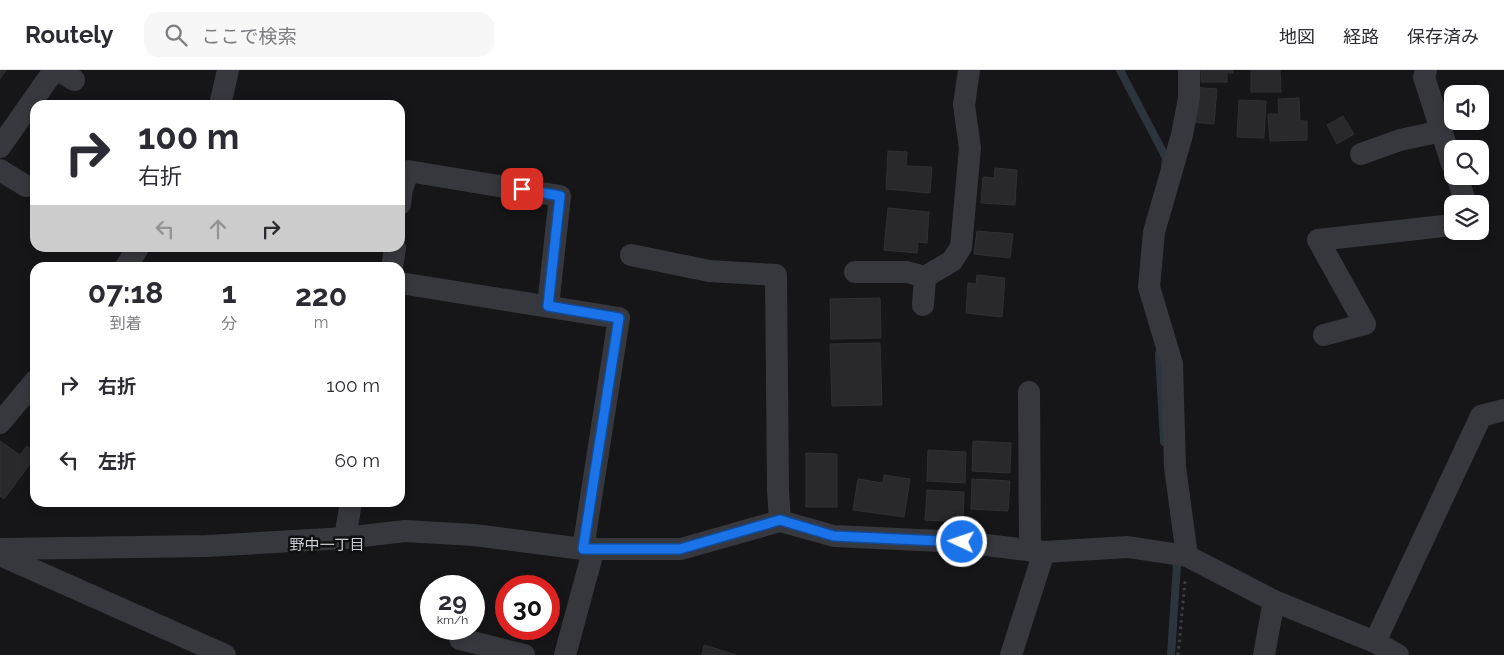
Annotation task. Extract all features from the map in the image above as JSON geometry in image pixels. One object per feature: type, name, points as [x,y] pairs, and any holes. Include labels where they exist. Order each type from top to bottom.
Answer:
[{"type":"street","points":[[221,100],[228,70]]},
{"type":"street","points":[[856,272],[907,272],[924,277],[952,261],[961,247],[970,148],[964,105],[969,70]]},
{"type":"street","points":[[1187,556],[1175,467],[1172,364],[1149,287],[1154,232],[1182,135],[1188,98],[1189,70]]},
{"type":"street","points":[[1426,70],[1424,77],[1445,140]]},
{"type":"street","points":[[33,100],[50,76],[65,74]]},
{"type":"street","points":[[0,147],[30,104]]},
{"type":"street","points":[[1361,154],[1400,140],[1442,131]]},
{"type":"street","points":[[0,170],[26,186]]},
{"type":"street","points":[[405,180],[408,171],[560,196],[548,306]]},
{"type":"street","points":[[1324,335],[1365,324],[1318,240],[1444,226]]},
{"type":"street","points":[[630,255],[709,271],[776,275],[778,490],[780,520]]},
{"type":"street","points":[[923,305],[924,277]]},
{"type":"street","points":[[405,284],[619,318],[588,548],[565,655]]},
{"type":"street","points":[[0,423],[30,387]]},
{"type":"street","points":[[1011,655],[1038,551],[1029,392]]},
{"type":"street","points":[[1375,642],[1481,416],[1504,410]]},
{"type":"street","points":[[344,538],[350,507]]},
{"type":"street","points":[[0,549],[207,546],[344,538],[406,531],[474,535],[588,548],[680,549],[780,520],[834,536],[962,542],[1038,551],[1128,547],[1187,556],[1274,601],[1375,642],[1398,655]]},
{"type":"street","points":[[0,555],[214,653]]},
{"type":"street","points":[[1264,655],[1274,601]]},
{"type":"street","points":[[464,640],[524,655]]},
{"type":"path","points":[[1178,655],[1187,556]]},
{"type":"building","points":[[0,70],[6,70],[0,79]]},
{"type":"building","points":[[1201,70],[1233,70],[1233,73],[1227,73],[1227,82],[1201,82]]},
{"type":"building","points":[[1251,70],[1280,70],[1281,92],[1251,92]]},
{"type":"building","points":[[1193,87],[1217,89],[1214,124],[1191,122]]},
{"type":"building","points":[[1299,98],[1300,121],[1307,121],[1307,140],[1270,141],[1268,114],[1279,114],[1278,99]]},
{"type":"building","points":[[1239,100],[1266,101],[1264,138],[1237,137]]},
{"type":"building","points":[[1343,116],[1354,134],[1337,144],[1327,125]]},
{"type":"building","points":[[888,151],[907,152],[906,166],[932,167],[930,193],[886,189]]},
{"type":"building","points":[[995,168],[1017,170],[1015,205],[981,203],[983,177],[994,178]]},
{"type":"building","points":[[888,208],[929,212],[927,243],[918,242],[917,253],[884,250]]},
{"type":"building","points":[[977,231],[1013,234],[1010,258],[974,254]]},
{"type":"building","points":[[977,275],[1005,278],[1002,317],[966,313],[968,283],[976,284]]},
{"type":"building","points":[[880,298],[881,338],[831,339],[830,299]]},
{"type":"building","points":[[880,343],[882,405],[832,406],[830,344]]},
{"type":"building","points":[[0,441],[20,455],[27,446],[30,448],[30,464],[4,499],[0,496]]},
{"type":"building","points":[[973,441],[1011,443],[1010,473],[972,471]]},
{"type":"building","points":[[928,450],[966,452],[965,483],[927,481]]},
{"type":"building","points":[[806,453],[837,454],[837,507],[806,507]]},
{"type":"building","points":[[884,475],[910,479],[904,517],[853,510],[858,479],[883,483]]},
{"type":"building","points":[[972,479],[1010,481],[1008,511],[971,509]]},
{"type":"building","points":[[927,490],[964,492],[963,522],[925,520]]},
{"type":"building","points":[[704,645],[736,655],[702,655]]},
{"type":"waterway","points":[[1120,70],[1166,158],[1165,166]]},
{"type":"waterway","points":[[1159,354],[1164,442]]},
{"type":"waterway","points":[[1171,655],[1177,565]]},
{"type":"district","name":"野中一丁目","points":[[327,545]]},
{"type":"route","points":[[522,189],[560,196],[548,306],[619,318],[583,549],[680,549],[780,520],[834,536],[962,542]]}]
